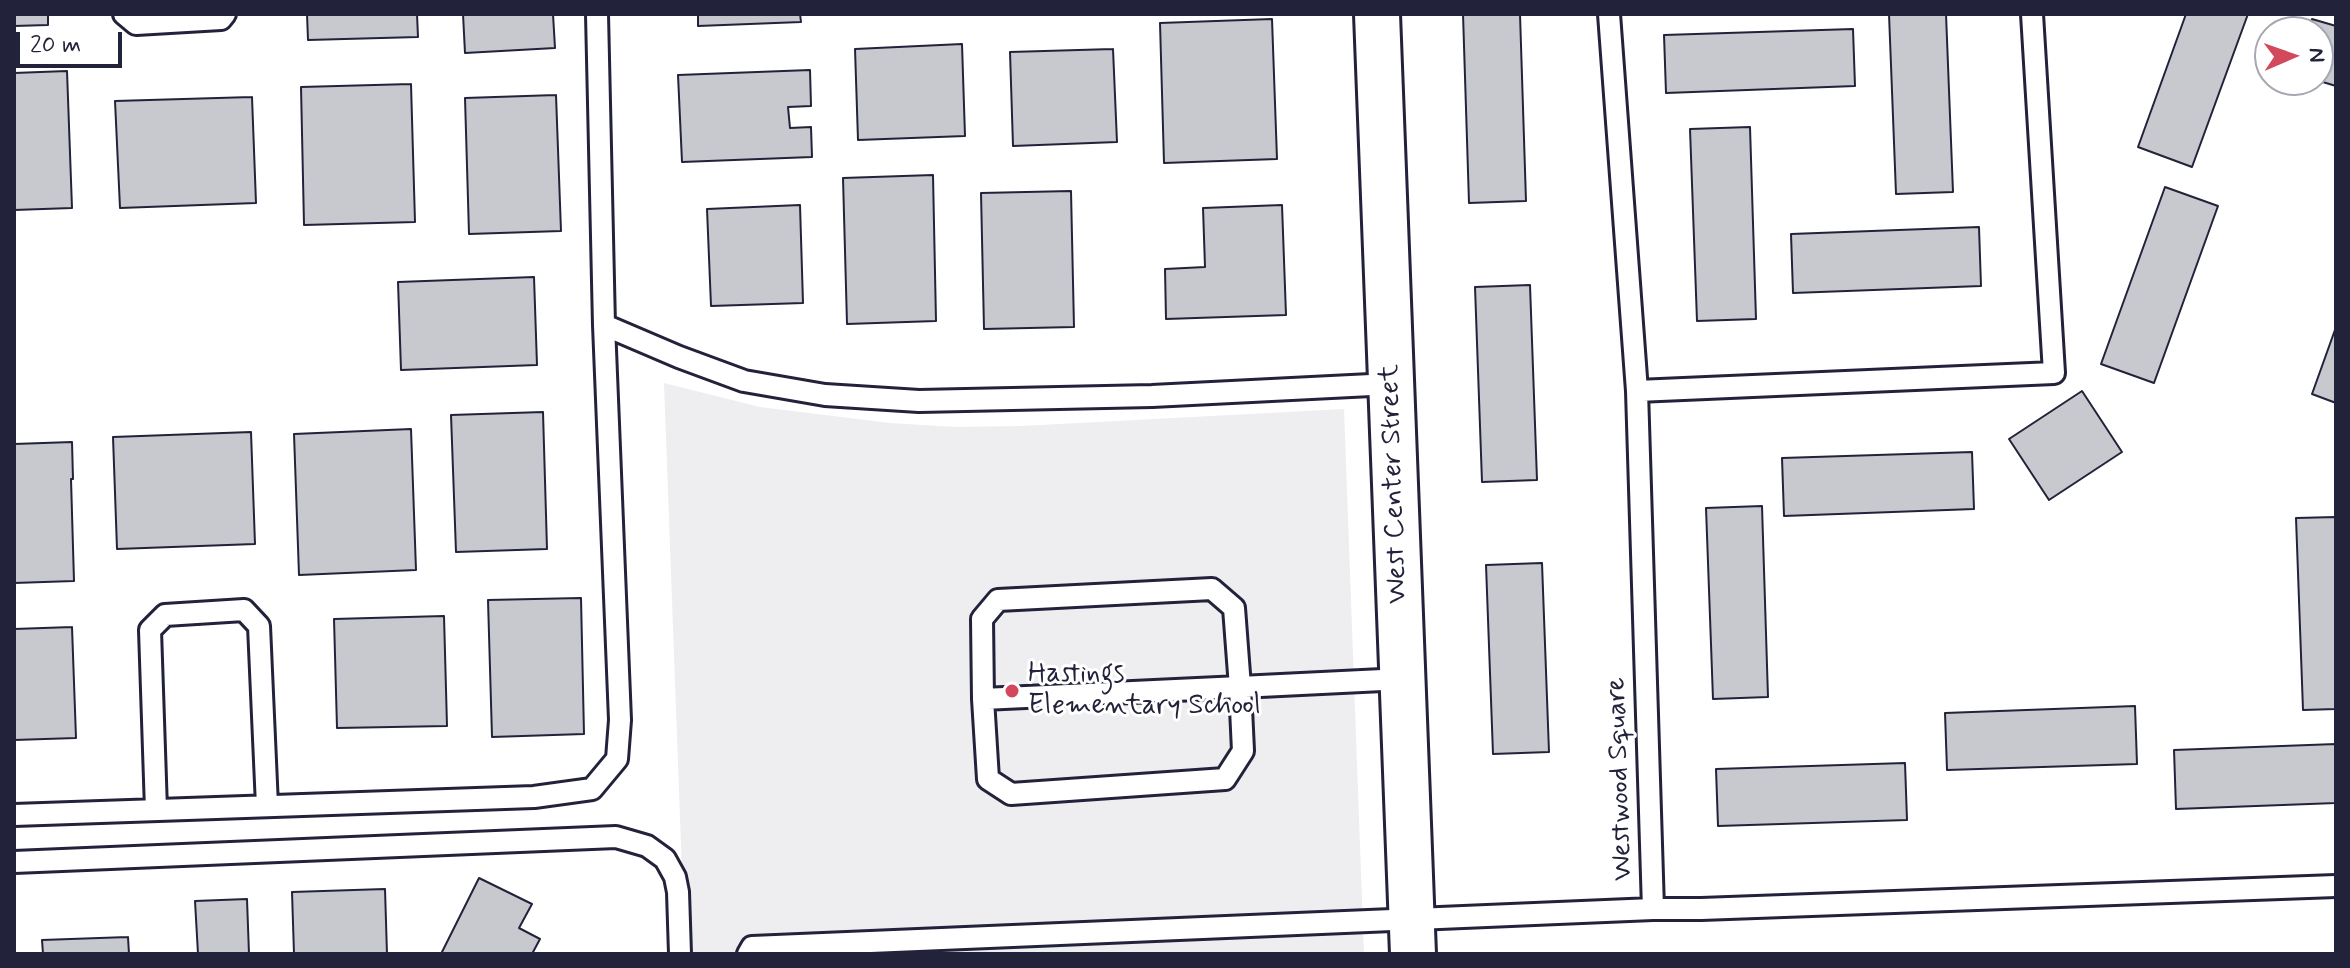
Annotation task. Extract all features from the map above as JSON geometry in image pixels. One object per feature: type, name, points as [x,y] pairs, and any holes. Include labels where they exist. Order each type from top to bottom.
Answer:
[{"type":"street","name":"West Center Street","points":[[1377,14],[1413,936]]},
{"type":"lane","points":[[124,14],[136,24],[221,19],[225,14]]},
{"type":"lane","points":[[14,815],[534,797],[592,789],[617,759],[620,720],[604,325],[597,14]]},
{"type":"lane","name":"Westwood Square","points":[[1609,14],[1637,391],[1653,909],[2336,886]]},
{"type":"lane","points":[[1637,391],[2054,373],[2032,14]]},
{"type":"lane","points":[[604,325],[744,381],[825,395],[934,401],[1152,396],[1391,384]]},
{"type":"lane","points":[[1212,589],[1234,608],[1243,751],[1225,779],[1011,794],[988,779],[983,699],[982,619],[998,600],[1212,589]]},
{"type":"lane","points":[[156,810],[150,630],[165,615],[244,610],[259,626],[267,806]]},
{"type":"lane","points":[[983,699],[1403,679]]},
{"type":"lane","points":[[14,862],[616,837],[647,846],[665,859],[675,877],[680,954]]},
{"type":"lane","points":[[748,954],[752,947],[1413,936],[1653,909]]},
{"type":"shaded area","name":"Hastings Elementary School","points":[[664,383],[760,407],[890,423],[956,427],[1344,409],[1364,954],[685,954]]},
{"type":"building","points":[[14,14],[48,14],[48,25],[14,26]]},
{"type":"building","points":[[307,14],[417,14],[418,37],[308,40]]},
{"type":"building","points":[[463,14],[553,14],[555,48],[465,53]]},
{"type":"building","points":[[698,14],[800,14],[801,22],[698,26]]},
{"type":"building","points":[[1463,14],[1520,14],[1526,201],[1469,203]]},
{"type":"building","points":[[1889,14],[1946,14],[1953,192],[1896,194]]},
{"type":"building","points":[[2186,14],[2248,14],[2192,167],[2138,147]]},
{"type":"building","points":[[1272,19],[1277,159],[1164,163],[1160,23]]},
{"type":"building","points":[[2334,25],[2336,26],[2334,85]]},
{"type":"building","points":[[1853,29],[1855,86],[1666,93],[1664,35]]},
{"type":"building","points":[[962,44],[965,136],[858,140],[855,49]]},
{"type":"building","points":[[1113,49],[1117,142],[1013,146],[1010,52]]},
{"type":"building","points":[[810,70],[811,106],[788,107],[790,128],[811,127],[812,157],[682,162],[678,75]]},
{"type":"building","points":[[67,71],[72,208],[14,210],[14,73]]},
{"type":"building","points":[[411,84],[415,222],[304,225],[301,87]]},
{"type":"building","points":[[556,95],[561,231],[469,234],[465,98]]},
{"type":"building","points":[[252,97],[256,203],[120,208],[115,101]]},
{"type":"building","points":[[1750,127],[1756,319],[1697,321],[1690,129]]},
{"type":"building","points":[[933,175],[936,321],[847,324],[843,178]]},
{"type":"building","points":[[2165,187],[2218,206],[2154,383],[2101,364]]},
{"type":"building","points":[[1071,191],[1074,327],[984,329],[981,193]]},
{"type":"building","points":[[800,205],[803,303],[711,306],[707,209]]},
{"type":"building","points":[[1282,205],[1286,315],[1166,319],[1165,269],[1205,267],[1203,208]]},
{"type":"building","points":[[1979,227],[1981,286],[1793,293],[1791,234]]},
{"type":"building","points":[[534,277],[537,365],[401,370],[398,282]]},
{"type":"building","points":[[1530,285],[1537,480],[1482,482],[1475,287]]},
{"type":"building","points":[[2336,327],[2336,403],[2312,394]]},
{"type":"building","points":[[2082,391],[2122,452],[2049,500],[2009,439]]},
{"type":"building","points":[[543,412],[547,549],[456,552],[451,415]]},
{"type":"building","points":[[411,429],[416,570],[299,575],[294,434]]},
{"type":"building","points":[[251,432],[255,544],[117,549],[113,437]]},
{"type":"building","points":[[72,442],[74,581],[14,583],[14,444]]},
{"type":"building","points":[[1972,452],[1974,509],[1784,516],[1782,458]]},
{"type":"building","points":[[1762,506],[1768,697],[1713,699],[1706,508]]},
{"type":"building","points":[[2336,517],[2336,709],[2303,710],[2296,518]]},
{"type":"building","points":[[1542,563],[1549,752],[1493,754],[1486,565]]},
{"type":"building","points":[[581,598],[584,734],[492,737],[488,600]]},
{"type":"building","points":[[444,616],[447,726],[337,728],[334,619]]},
{"type":"building","points":[[72,627],[76,738],[14,740],[14,629]]},
{"type":"building","points":[[2135,706],[2137,764],[1947,770],[1945,713]]},
{"type":"building","points":[[2336,744],[2336,803],[2176,809],[2174,750]]},
{"type":"building","points":[[1905,763],[1907,820],[1718,826],[1716,769]]},
{"type":"building","points":[[479,878],[532,904],[519,928],[540,939],[532,954],[441,954]]},
{"type":"building","points":[[385,889],[387,954],[294,954],[292,892]]},
{"type":"building","points":[[247,899],[249,954],[198,954],[195,901]]},
{"type":"building","points":[[128,937],[129,954],[43,954],[42,940]]},
{"type":"place","name":"Hastings Elementary School","points":[[1012,691]]}]
